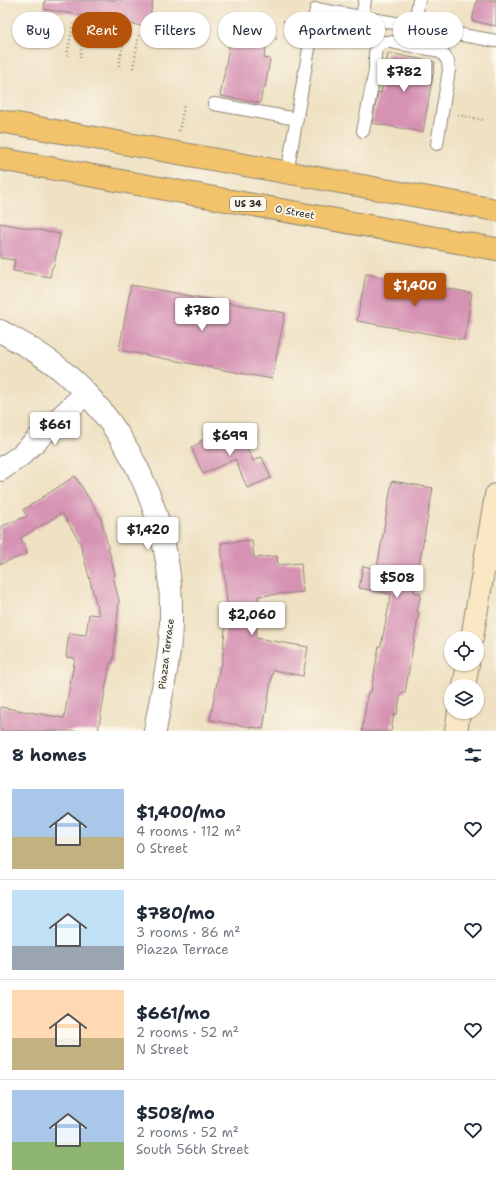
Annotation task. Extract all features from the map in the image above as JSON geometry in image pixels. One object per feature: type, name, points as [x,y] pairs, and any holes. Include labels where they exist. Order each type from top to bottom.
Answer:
[{"type":"main road","points":[[0,121],[496,210]]},
{"type":"main road","name":"O Street","points":[[0,159],[496,249]]},
{"type":"main road","points":[[473,631],[493,536],[496,495]]},
{"type":"main road","points":[[456,731],[458,719]]},
{"type":"street","name":"Piazza Terrace","points":[[0,330],[50,361],[86,393],[118,435],[134,462],[152,503],[163,541],[170,581],[171,621],[168,661],[155,731]]},
{"type":"street","points":[[0,470],[20,456],[86,393]]},
{"type":"lane","points":[[363,12],[365,0]]},
{"type":"lane","points":[[417,12],[419,0]]},
{"type":"lane","points":[[315,12],[316,9],[331,12]]},
{"type":"lane","points":[[463,35],[496,41]]},
{"type":"lane","points":[[363,131],[375,71],[375,53],[378,46],[383,42],[391,42],[435,50],[443,54],[448,61],[449,70],[437,144]]},
{"type":"lane","points":[[288,173],[309,48]]},
{"type":"lane","points":[[214,104],[297,119]]},
{"type":"path","points":[[67,56],[72,29]]},
{"type":"path","points":[[133,68],[139,35]]},
{"type":"path","points":[[80,58],[82,48]]},
{"type":"path","points":[[119,66],[122,48]]},
{"type":"path","points":[[179,131],[184,106]]},
{"type":"path","points":[[455,115],[483,120]]},
{"type":"building","points":[[45,0],[153,0],[151,12],[140,12],[140,26],[132,24],[132,12],[72,12],[72,14],[44,9]]},
{"type":"building","points":[[477,0],[496,0],[496,26],[472,21]]},
{"type":"building","points":[[229,48],[266,48],[264,58],[270,59],[265,88],[263,88],[260,103],[220,96]]},
{"type":"building","points":[[388,53],[435,62],[423,132],[372,123],[378,92],[381,93]]},
{"type":"building","points":[[0,223],[60,234],[54,266],[52,267],[50,277],[13,271],[15,260],[0,258]]},
{"type":"building","points":[[366,274],[472,293],[464,340],[357,321]]},
{"type":"building","points":[[131,285],[285,313],[272,379],[119,350]]},
{"type":"building","points":[[228,429],[231,434],[239,431],[253,461],[262,457],[271,478],[247,488],[235,459],[203,474],[191,447],[200,443],[200,441]]},
{"type":"building","points":[[75,476],[101,518],[115,575],[113,576],[119,601],[113,663],[110,663],[98,731],[0,731],[0,707],[64,718],[75,658],[66,657],[69,633],[86,635],[89,614],[99,615],[80,542],[62,513],[21,538],[27,554],[0,564],[0,527],[27,516],[23,510]]},
{"type":"building","points":[[392,481],[433,488],[414,592],[421,594],[417,612],[419,612],[405,693],[401,693],[397,714],[394,714],[391,731],[362,731],[368,692],[371,692],[379,646],[381,646],[391,594],[359,588],[363,566],[377,569]]},
{"type":"building","points":[[252,540],[254,558],[277,556],[278,565],[301,563],[303,592],[258,596],[256,638],[308,647],[303,676],[273,670],[263,729],[210,720],[220,666],[222,666],[227,603],[221,543]]}]
